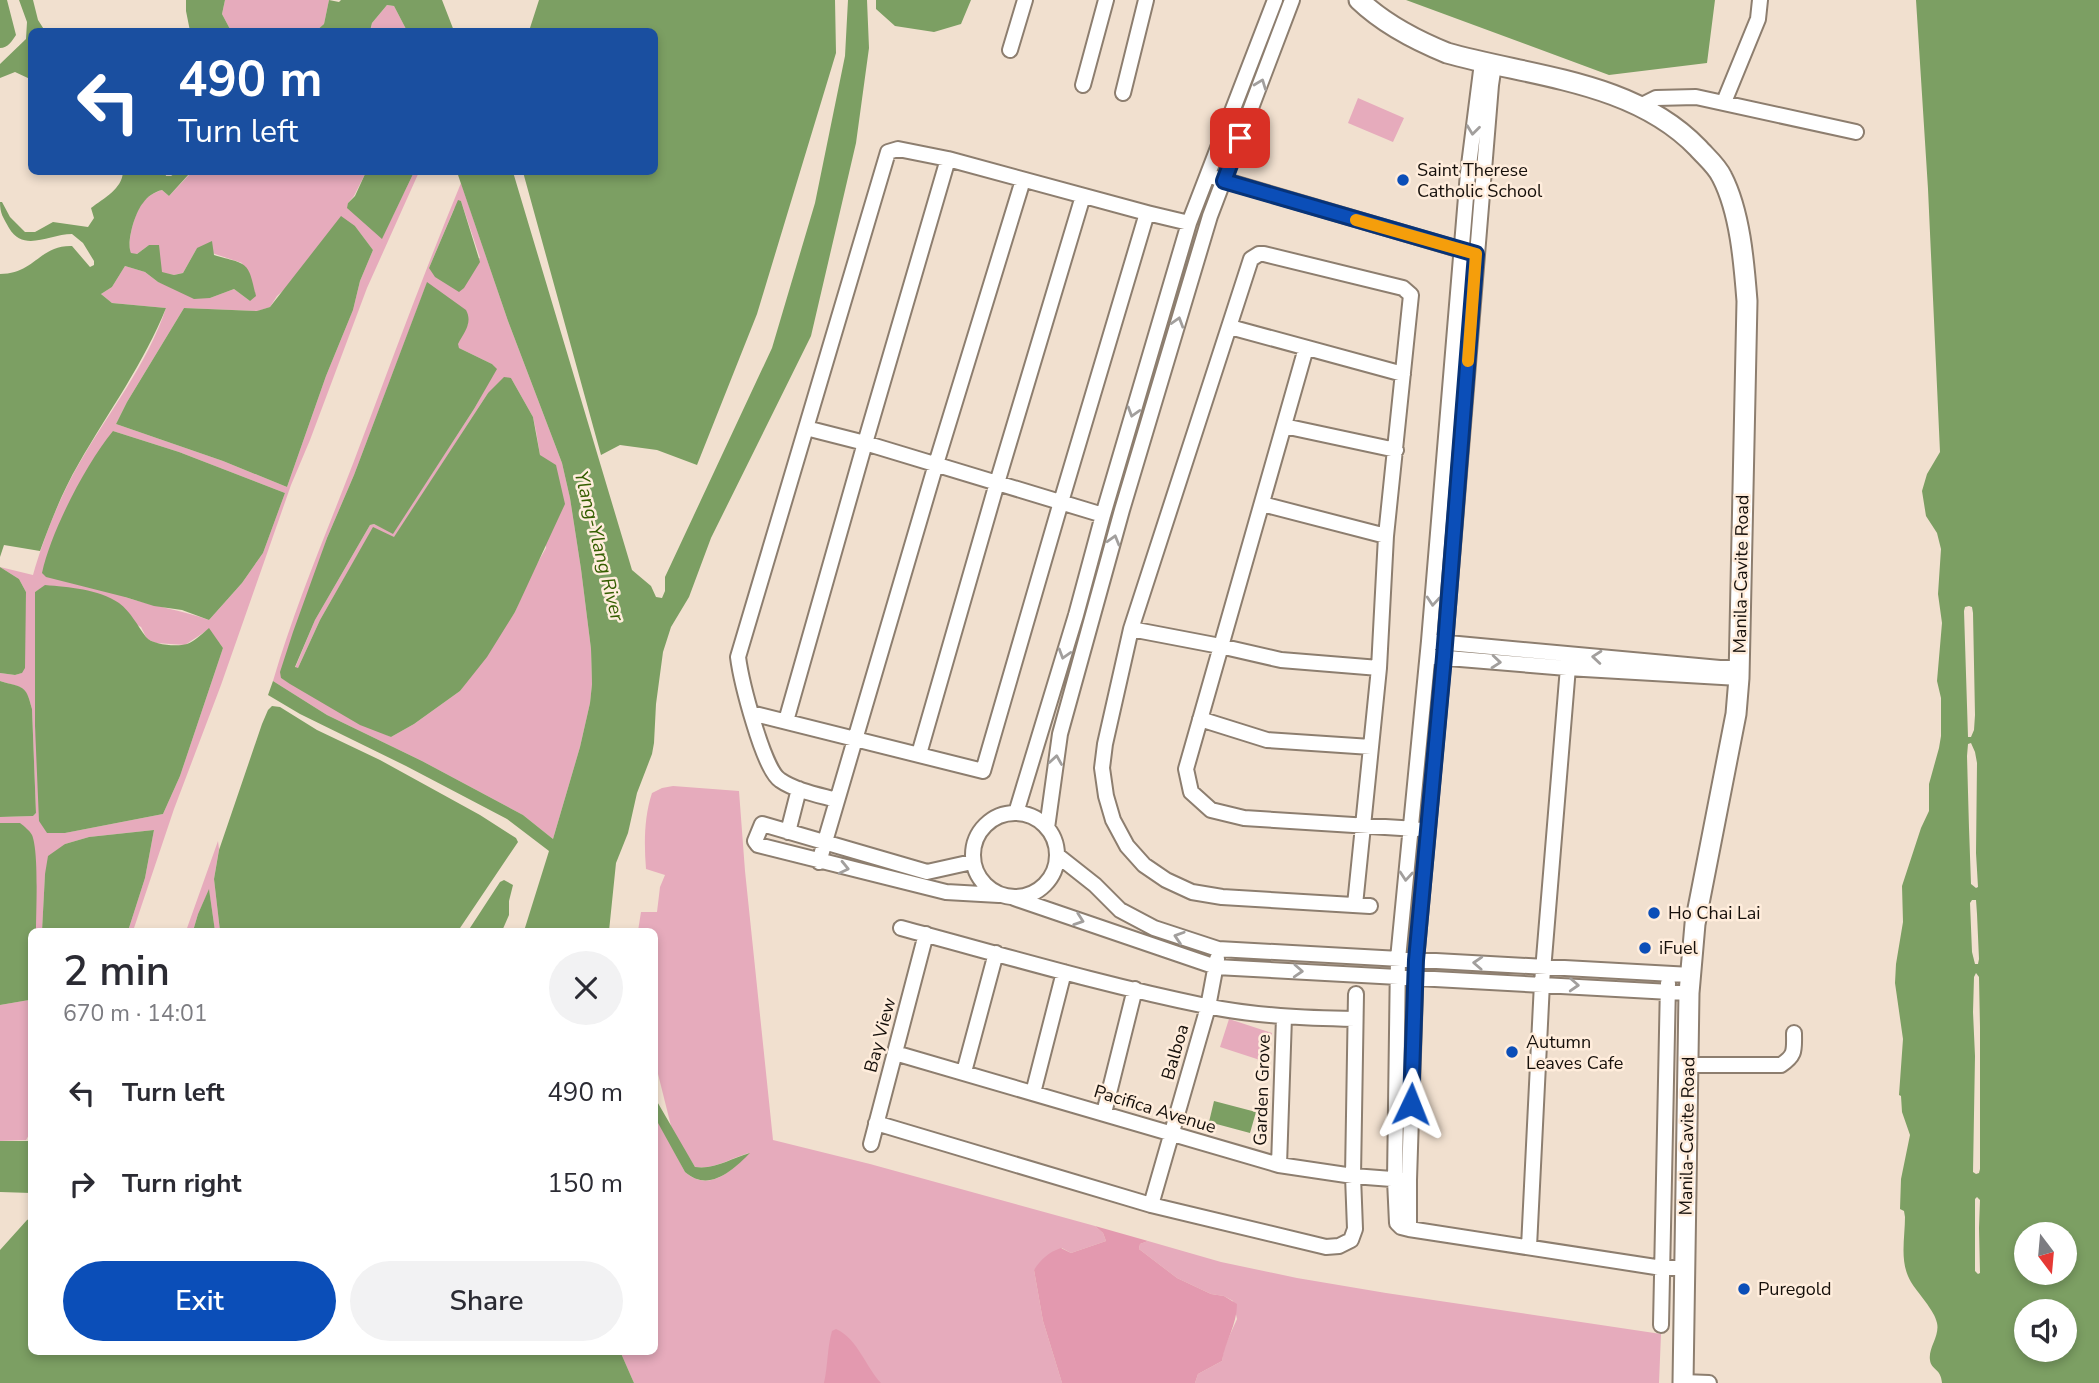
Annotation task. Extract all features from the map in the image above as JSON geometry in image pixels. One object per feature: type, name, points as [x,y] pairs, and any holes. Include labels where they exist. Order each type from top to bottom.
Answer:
[{"type":"main road","name":"Manila-Cavite Road","points":[[1359,0],[1382,19],[1424,44],[1488,64],[1596,88],[1640,106],[1670,124],[1690,141],[1721,176],[1743,250],[1747,301],[1739,673],[1736,714],[1695,924],[1690,984],[1683,1382]]},
{"type":"street","points":[[1010,50],[1025,0]]},
{"type":"street","points":[[1083,85],[1106,0]]},
{"type":"street","points":[[1123,93],[1146,0]]},
{"type":"street","points":[[1016,813],[1189,223],[1275,0]]},
{"type":"street","points":[[1047,828],[1060,734],[1091,619],[1210,216],[1292,0]]},
{"type":"street","points":[[1724,102],[1758,19],[1760,0]]},
{"type":"street","points":[[1402,1180],[1416,960],[1445,650],[1469,253],[1468,173],[1488,64]]},
{"type":"street","points":[[1640,106],[1656,98],[1696,97],[1856,132]]},
{"type":"street","points":[[837,800],[799,789],[780,780],[771,770],[751,713],[738,657],[888,152],[898,149],[948,159],[1189,223]]},
{"type":"street","points":[[786,721],[948,159]]},
{"type":"street","points":[[1208,174],[1469,253]]},
{"type":"street","points":[[819,862],[1023,180]]},
{"type":"street","points":[[919,754],[1083,196]]},
{"type":"street","points":[[751,713],[983,771],[1147,213]]},
{"type":"street","points":[[1469,253],[1398,959],[1402,1180],[1409,1229],[1662,1268],[1685,1268]]},
{"type":"street","points":[[1264,254],[1403,288],[1411,295],[1411,300],[1402,374],[1386,536],[1379,668],[1364,826],[1362,905],[1222,897],[1192,892],[1166,880],[1144,865],[1127,846],[1113,820],[1102,768],[1131,629],[1251,259],[1264,254]]},
{"type":"street","points":[[1230,327],[1402,374]]},
{"type":"street","points":[[1306,348],[1186,769],[1191,792],[1211,810],[1244,818],[1428,830]]},
{"type":"street","points":[[1284,426],[1396,450]]},
{"type":"street","points":[[806,428],[865,443],[1103,515]]},
{"type":"street","points":[[1262,504],[1386,536]]},
{"type":"street","points":[[1076,615],[1091,619]]},
{"type":"street","points":[[1131,629],[1281,660],[1379,668]]},
{"type":"street","points":[[1428,648],[1568,661],[1720,668],[1739,673]]},
{"type":"street","points":[[1529,1247],[1543,966],[1568,661]]},
{"type":"street","points":[[1200,719],[1267,740],[1371,747]]},
{"type":"street","points":[[788,832],[799,789]]},
{"type":"street","points":[[999,895],[986,888],[977,876],[972,862],[976,838],[992,819],[1003,814],[1028,815],[1047,828],[1053,836],[1058,855],[1049,880],[1040,890],[1028,896],[1014,898]]},
{"type":"street","points":[[972,862],[927,872],[761,825],[755,841],[758,845],[819,862],[946,892],[1014,898],[1216,967],[1668,991],[1690,984]]},
{"type":"street","points":[[1058,855],[1120,909],[1154,928],[1218,949],[1668,974],[1690,984]]},
{"type":"street","points":[[901,928],[1208,1007],[1284,1017],[1354,1019]]},
{"type":"street","name":"Bay View","points":[[871,1144],[926,934]]},
{"type":"street","name":"Balboa","points":[[1152,1205],[1208,1007],[1218,949]]},
{"type":"street","points":[[964,1072],[996,953]]},
{"type":"street","points":[[1033,1093],[1064,972]]},
{"type":"street","points":[[1661,1325],[1668,974]]},
{"type":"street","points":[[1104,1113],[1135,989]]},
{"type":"street","points":[[876,1123],[1152,1205],[1326,1247],[1339,1246],[1351,1240],[1354,1235],[1356,994]]},
{"type":"street","name":"Garden Grove","points":[[1279,1165],[1284,1017]]},
{"type":"street","points":[[1688,1065],[1781,1065],[1791,1059],[1794,1053],[1794,1033]]},
{"type":"street","name":"Pacifica Avenue","points":[[895,1053],[1279,1165],[1402,1180]]},
{"type":"street","points":[[1683,1382],[1709,1383]]},
{"type":"shaded area","points":[[225,0],[329,0],[324,24],[319,28],[229,28],[222,14]]},
{"type":"shaded area","points":[[387,5],[394,6],[405,28],[371,28]]},
{"type":"shaded area","points":[[1358,98],[1404,118],[1393,142],[1348,123]]},
{"type":"shaded area","points":[[189,175],[364,175],[348,203],[382,238],[413,175],[418,175],[367,288],[291,485],[134,928],[129,928],[145,878],[154,830],[89,837],[65,844],[45,874],[42,928],[36,928],[36,896],[20,823],[0,823],[0,817],[33,816],[36,813],[32,709],[25,691],[0,681],[0,673],[22,673],[26,592],[19,579],[0,567],[33,575],[47,532],[66,488],[139,368],[158,328],[166,308],[112,303],[101,294],[112,287],[125,266],[145,272],[158,282],[210,298],[234,289],[250,301],[242,263],[197,248],[183,273],[174,275],[162,273],[149,245],[137,254],[131,254],[132,228],[143,202],[162,190],[169,196]],"holes":[[[355,226],[373,250],[287,487],[223,461],[116,424],[184,308],[258,311],[270,307],[277,296]],[[113,431],[179,452],[285,493],[263,553],[242,583],[209,620],[125,597]],[[45,586],[64,587],[141,627],[147,639],[156,643],[185,645],[209,629],[223,648],[180,776],[163,814],[65,833],[47,833],[35,726],[35,592]]]},
{"type":"shaded area","points":[[461,183],[508,321],[562,463],[581,569],[591,649],[592,684],[580,747],[553,839],[523,815],[422,761],[327,715],[273,681],[301,598]],"holes":[[[461,201],[480,258],[429,268],[454,209]],[[427,283],[468,324],[457,344],[459,348],[492,364],[496,369],[474,409],[393,533],[374,524],[370,525],[315,620],[295,668],[298,668],[320,620],[373,528],[394,538],[488,393],[511,378],[533,417],[536,431],[546,548],[530,576],[515,612],[460,691],[391,737],[281,678],[327,538],[354,475]]]},
{"type":"shaded area","points":[[673,786],[739,791],[773,1140],[1095,1226],[1103,1233],[1106,1241],[1071,1253],[1062,1248],[1034,1270],[1043,1321],[1062,1383],[634,1383],[622,1355],[658,1355],[658,1121],[685,1172],[694,1178],[711,1180],[720,1177],[749,1153],[716,1165],[695,1167],[672,1130],[658,1074],[658,928],[638,928],[641,912],[657,912],[660,887],[665,875],[646,869],[645,850],[649,802],[652,793]]},
{"type":"shaded area","points":[[218,841],[214,879],[220,928],[215,928],[209,890],[194,928],[187,928]]},
{"type":"shaded area","points":[[28,1000],[26,1140],[0,1141],[0,1005]]},
{"type":"shaded area","points":[[1229,1019],[1272,1033],[1263,1061],[1220,1047]]},
{"type":"shaded area","points":[[1095,1226],[1148,1241],[1140,1244],[1139,1249],[1177,1278],[1211,1294],[1224,1296],[1237,1304],[1222,1361],[1198,1374],[1195,1383],[1062,1383],[1043,1321],[1034,1270],[1046,1256],[1061,1248],[1071,1253],[1106,1241],[1103,1233]]},
{"type":"shaded area","points":[[1148,1241],[1221,1262],[1297,1278],[1661,1334],[1659,1383],[1195,1383],[1198,1374],[1222,1361],[1224,1348],[1237,1319],[1233,1301],[1177,1278],[1139,1249],[1140,1244]]},
{"type":"shaded area","points":[[836,1329],[844,1333],[856,1346],[881,1383],[824,1383],[830,1337]]},
{"type":"water","points":[[0,0],[7,0],[16,35],[3,48],[0,48]]},
{"type":"water","points":[[19,0],[33,0],[43,28],[28,28],[28,78],[15,72],[0,78],[0,64],[26,39],[27,22]]},
{"type":"water","points":[[186,0],[225,0],[222,14],[229,28],[189,28]]},
{"type":"water","points":[[329,0],[442,0],[453,28],[405,28],[394,6],[387,5],[371,28],[319,28],[324,24]]},
{"type":"water","points":[[539,0],[835,0],[836,53],[757,314],[697,465],[657,450],[620,445],[601,455],[524,175],[658,175],[658,28],[530,28]]},
{"type":"water","name":"Ylang-Ylang River","points":[[848,0],[867,0],[869,48],[856,143],[811,336],[711,538],[689,597],[671,627],[663,652],[652,754],[616,863],[609,928],[525,928],[549,851],[507,819],[300,714],[268,695],[273,681],[327,715],[422,761],[523,815],[553,839],[580,747],[592,684],[591,649],[581,569],[562,463],[508,321],[458,175],[514,175],[632,570],[651,586],[656,597],[662,598],[665,577],[772,348],[815,203],[845,56]]},
{"type":"water","points":[[876,0],[971,0],[961,24],[934,32],[895,26],[876,9]]},
{"type":"water","points":[[1406,0],[1715,0],[1707,63],[1609,75]]},
{"type":"water","points":[[1916,0],[2099,0],[2099,1383],[1942,1383],[1940,1374],[1930,1360],[1937,1333],[1936,1318],[1911,1282],[1905,1266],[1905,1217],[1904,1211],[1900,1209],[1901,1179],[1910,1135],[1899,1095],[1903,1039],[1895,983],[1903,922],[1902,886],[1929,811],[1929,784],[1941,736],[1941,698],[1937,681],[1942,623],[1938,594],[1941,549],[1937,533],[1926,516],[1922,491],[1927,474],[1940,452]]},
{"type":"water","points":[[122,175],[188,175],[169,196],[162,190],[143,203],[132,228],[131,253],[137,254],[149,245],[159,245],[162,272],[174,275],[183,273],[197,248],[212,241],[214,255],[245,266],[251,276],[256,296],[250,301],[234,289],[210,298],[194,299],[158,282],[145,272],[125,266],[112,287],[101,294],[112,303],[166,308],[137,368],[73,473],[40,551],[4,545],[0,557],[0,274],[12,273],[61,247],[72,246],[90,267],[94,265],[94,261],[83,243],[72,234],[29,241],[15,235],[2,215],[0,202],[25,232],[35,232],[53,222],[88,227],[94,218],[91,208],[107,197]]},
{"type":"water","points":[[365,175],[413,175],[382,239],[347,208]]},
{"type":"water","points":[[458,200],[461,201],[480,262],[459,292],[435,277],[429,268]]},
{"type":"water","points":[[341,216],[355,226],[373,250],[287,487],[223,461],[116,424],[184,308],[257,311],[270,307]]},
{"type":"water","points":[[427,282],[466,310],[468,323],[458,344],[459,348],[497,369],[393,534],[374,524],[370,525],[315,620],[295,667],[298,668],[320,620],[373,527],[394,537],[488,393],[504,377],[511,378],[533,417],[540,455],[556,465],[565,504],[515,612],[487,657],[460,691],[391,737],[360,725],[290,684],[281,678],[280,672],[327,538],[354,475]]},
{"type":"water","points":[[113,431],[179,452],[285,493],[263,553],[242,583],[209,620],[182,610],[154,606],[46,577],[42,573],[53,538],[71,499],[92,461]]},
{"type":"water","points":[[0,567],[19,579],[26,592],[25,668],[22,673],[15,675],[0,673]]},
{"type":"water","points":[[45,585],[83,590],[111,598],[123,607],[149,640],[159,644],[187,644],[209,628],[223,648],[180,776],[163,814],[65,833],[47,833],[39,821],[35,726],[35,592]]},
{"type":"water","points":[[0,681],[22,688],[28,695],[32,709],[36,813],[33,816],[0,817]]},
{"type":"water","points":[[272,706],[280,707],[317,730],[380,760],[480,815],[516,838],[518,842],[460,928],[220,928],[214,879],[219,850],[268,710]]},
{"type":"water","points":[[0,823],[20,823],[31,833],[36,854],[36,928],[28,928],[28,1000],[0,1005]]},
{"type":"water","points":[[154,830],[145,878],[129,928],[42,928],[48,856],[65,844],[89,837]]},
{"type":"water","points":[[504,880],[513,885],[509,915],[503,928],[470,928],[500,882]]},
{"type":"water","points":[[209,889],[215,928],[194,928]]},
{"type":"water","points":[[1214,1101],[1256,1112],[1250,1133],[1209,1122]]},
{"type":"water","points":[[658,1103],[695,1167],[716,1165],[750,1153],[728,1172],[712,1180],[694,1178],[685,1172],[658,1123]]},
{"type":"water","points":[[0,1141],[28,1141],[28,1193],[0,1192]]},
{"type":"water","points":[[27,1220],[28,1355],[622,1355],[634,1383],[0,1383],[0,1250]]},
{"type":"pier","points":[[1965,607],[1972,607],[1973,613],[1975,715],[1971,737],[1968,737],[1964,611]]},
{"type":"pier","points":[[1971,743],[1977,763],[1976,888],[1971,884],[1969,828],[1967,756],[1968,744]]},
{"type":"pier","points":[[1972,900],[1976,900],[1978,964],[1975,964],[1972,952]]},
{"type":"pier","points":[[1976,973],[1979,977],[1980,1169],[1976,1174],[1973,1172],[1973,1012]]},
{"type":"pier","points":[[1977,1197],[1980,1200],[1978,1274],[1975,1271]]},
{"type":"slow traffic","points":[[1356,220],[1476,254],[1468,361]]},
{"type":"place","name":"Saint Therese Catholic School","points":[[1403,180]]},
{"type":"place","name":"Ho Chai Lai","points":[[1654,913]]},
{"type":"place","name":"iFuel","points":[[1645,948]]},
{"type":"place","name":"Autumn Leaves Cafe","points":[[1512,1052]]},
{"type":"place","name":"Puregold","points":[[1744,1289]]},
{"type":"route","points":[[1240,138],[1224,181],[1476,254],[1444,657],[1416,960],[1411,1104]]}]
